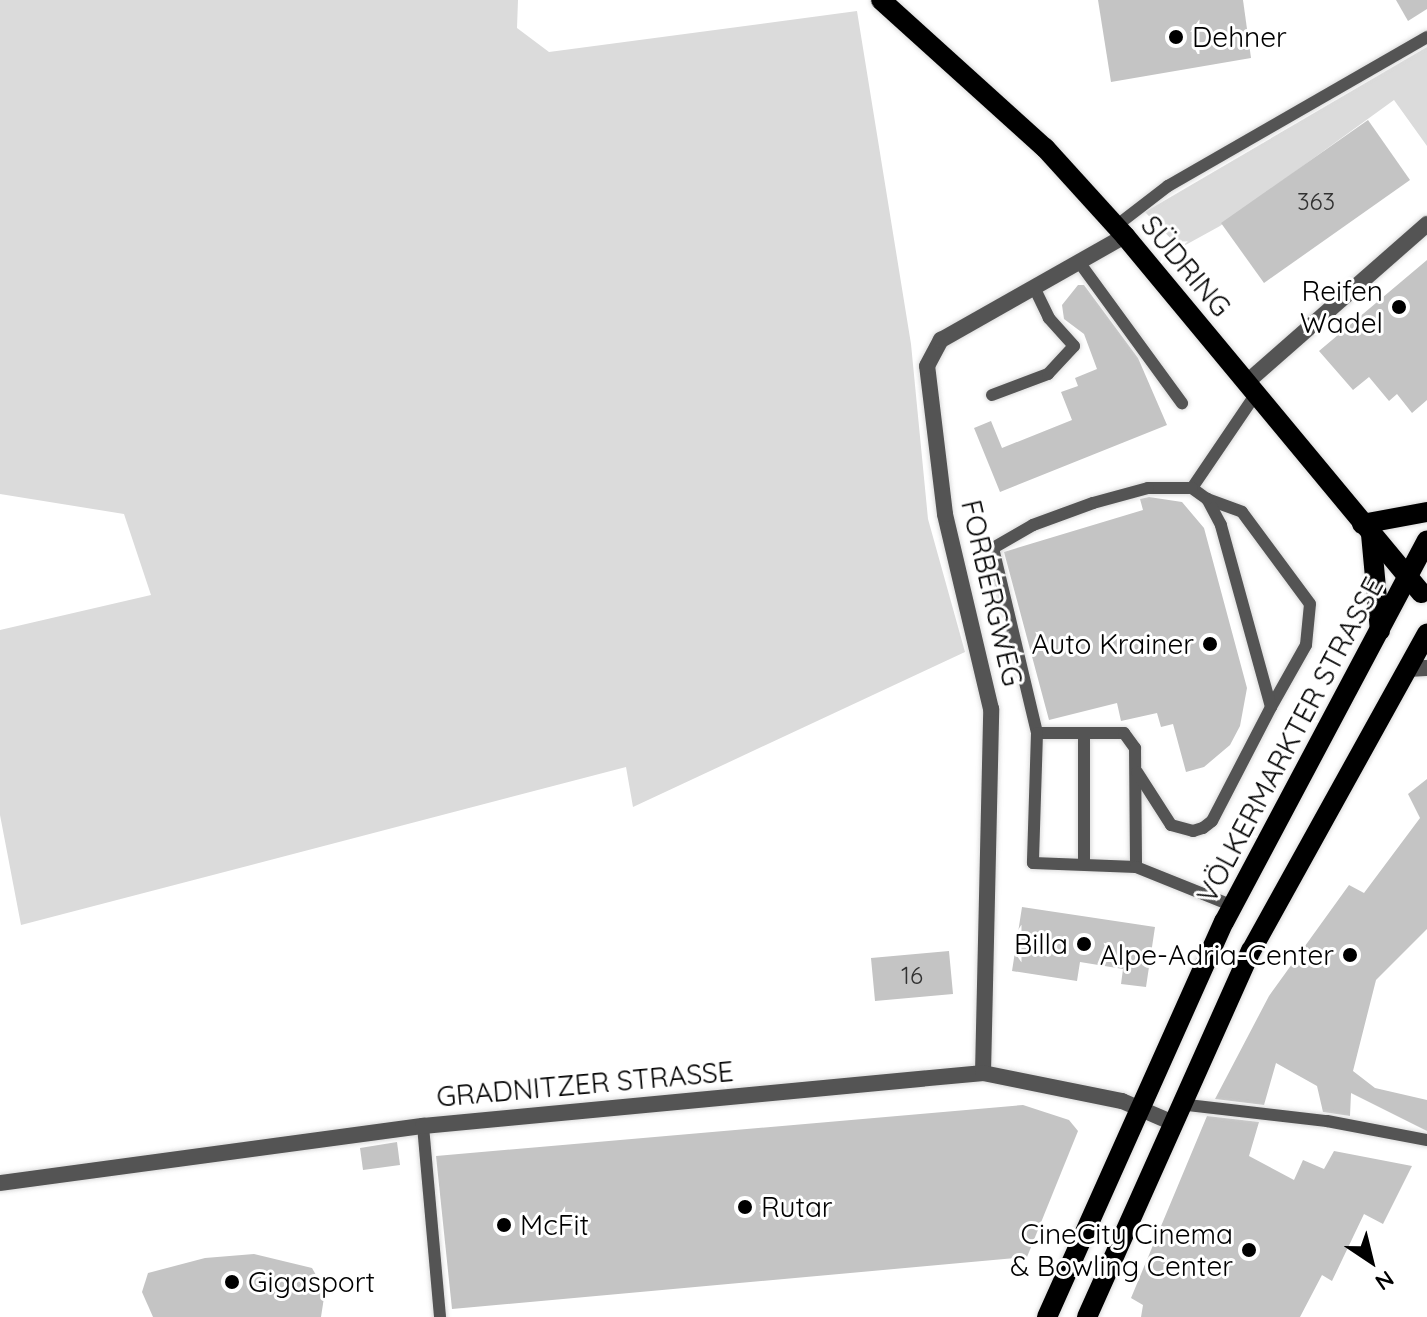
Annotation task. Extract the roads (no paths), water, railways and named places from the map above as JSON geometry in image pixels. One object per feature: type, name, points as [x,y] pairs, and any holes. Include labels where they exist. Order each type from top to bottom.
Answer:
[{"type":"main road","name":"SÜDRING","points":[[881,0],[1045,148],[1121,231],[1425,595]]},
{"type":"main road","points":[[1380,631],[1367,529],[1427,512]]},
{"type":"main road","name":"VÖLKERMARKTER STRASSE","points":[[1047,1317],[1137,1108],[1233,906],[1427,541]]},
{"type":"main road","points":[[1380,631],[1425,595]]},
{"type":"main road","points":[[1087,1317],[1175,1113],[1251,951],[1417,669],[1427,634]]},
{"type":"street","name":"FORBERGWEG","points":[[983,1073],[991,709],[945,514],[927,366],[941,340],[1079,262],[1121,231]]},
{"type":"street","points":[[1251,388],[1424,231]]},
{"type":"street","name":"GRADNITZER STRASSE","points":[[0,1183],[423,1126],[983,1073],[1137,1108],[1175,1113]]},
{"type":"lane","points":[[1121,231],[1168,186],[1427,37]]},
{"type":"lane","points":[[1079,262],[1182,403]]},
{"type":"lane","points":[[992,395],[1048,374],[1074,346],[1049,318],[1034,287]]},
{"type":"lane","points":[[1192,488],[1251,388]]},
{"type":"lane","points":[[1137,772],[1171,825],[1193,831],[1203,828],[1212,821],[1306,645],[1310,604],[1242,512],[1207,499],[1192,488],[1148,488],[1093,503],[1033,525],[993,548],[1037,733],[1033,863],[1136,867],[1233,906]]},
{"type":"lane","points":[[1207,499],[1221,525],[1271,707]]},
{"type":"lane","points":[[1037,733],[1124,733],[1135,748],[1136,867]]},
{"type":"lane","points":[[1084,733],[1084,864]]},
{"type":"lane","points":[[1175,1113],[1327,1121],[1427,1140]]},
{"type":"lane","points":[[423,1126],[440,1317]]},
{"type":"place","name":"Dehner","points":[[1176,37]]},
{"type":"place","name":"Reifen Wadel","points":[[1399,307]]},
{"type":"place","name":"Auto Krainer","points":[[1210,644]]},
{"type":"place","name":"Billa","points":[[1084,944]]},
{"type":"place","name":"Alpe-Adria-Center","points":[[1350,955]]},
{"type":"place","name":"Rutar","points":[[745,1207]]},
{"type":"place","name":"McFit","points":[[504,1225]]},
{"type":"place","name":"CineCity Cinema & Bowling Center","points":[[1249,1250]]},
{"type":"place","name":"Gigasport","points":[[232,1282]]}]
